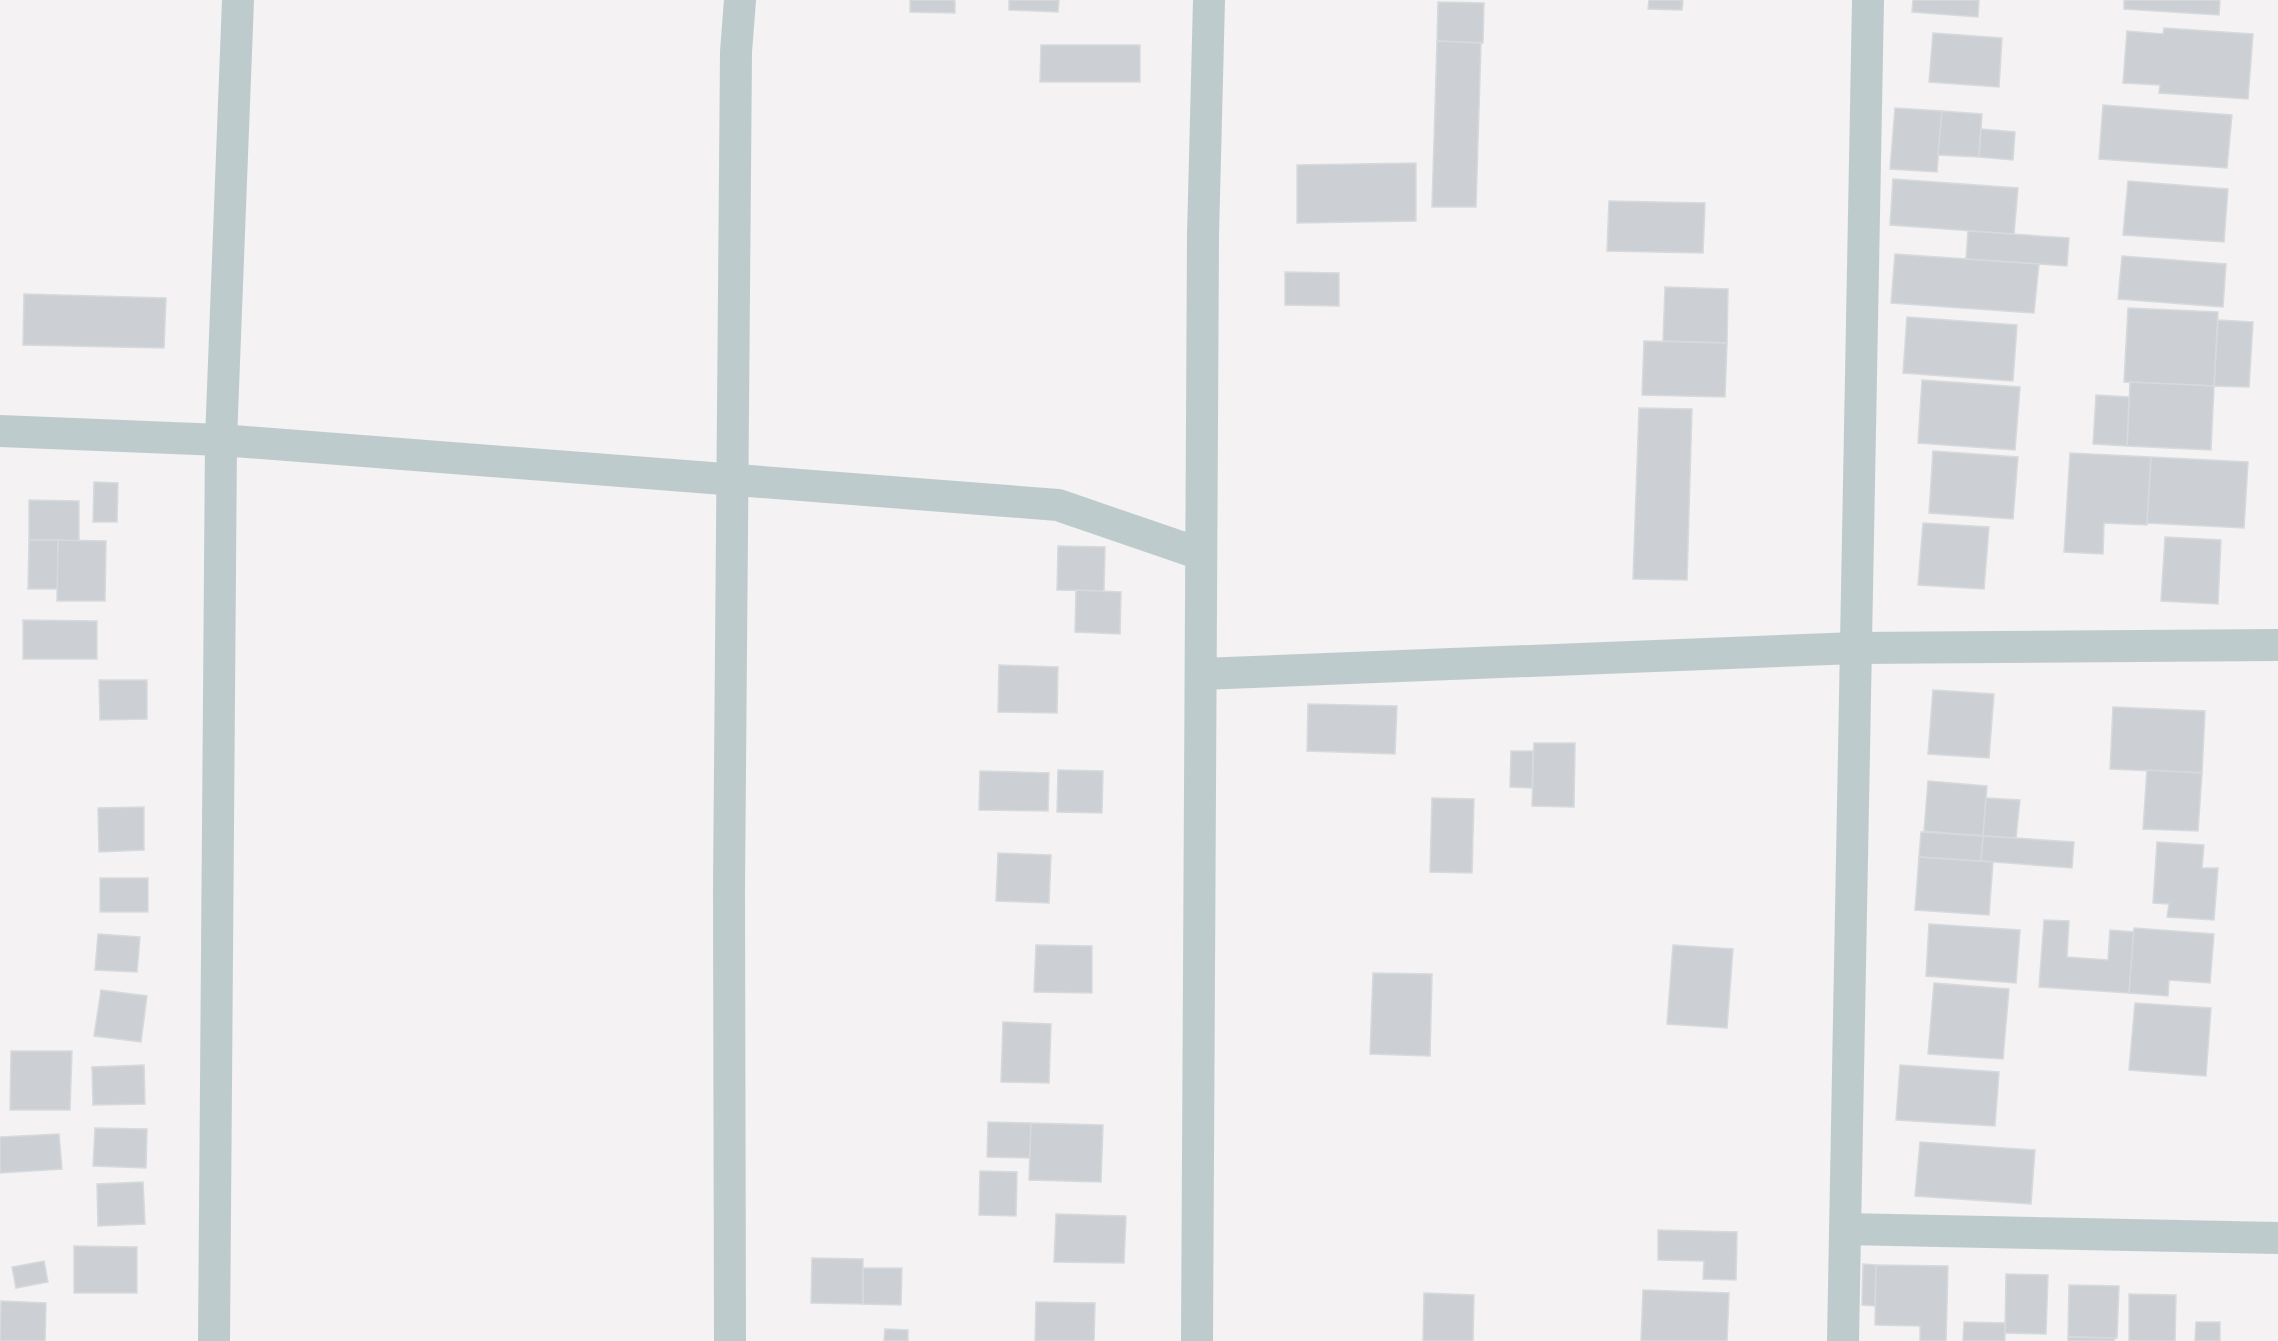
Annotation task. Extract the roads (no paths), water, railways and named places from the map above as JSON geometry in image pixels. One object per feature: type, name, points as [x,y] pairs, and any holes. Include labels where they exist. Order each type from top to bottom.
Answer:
[{"type":"street","points":[[214,1341],[221,440],[238,0]]},
{"type":"street","points":[[730,1341],[729,889],[732,479],[736,52],[740,0]]},
{"type":"street","points":[[1197,1341],[1201,554],[1209,0]]},
{"type":"street","points":[[1843,1341],[1868,0]]},
{"type":"street","points":[[0,430],[221,440],[1058,505],[1201,554]]},
{"type":"street","points":[[1201,674],[1856,648],[2278,645]]},
{"type":"street","points":[[1845,1229],[2278,1238]]}]
